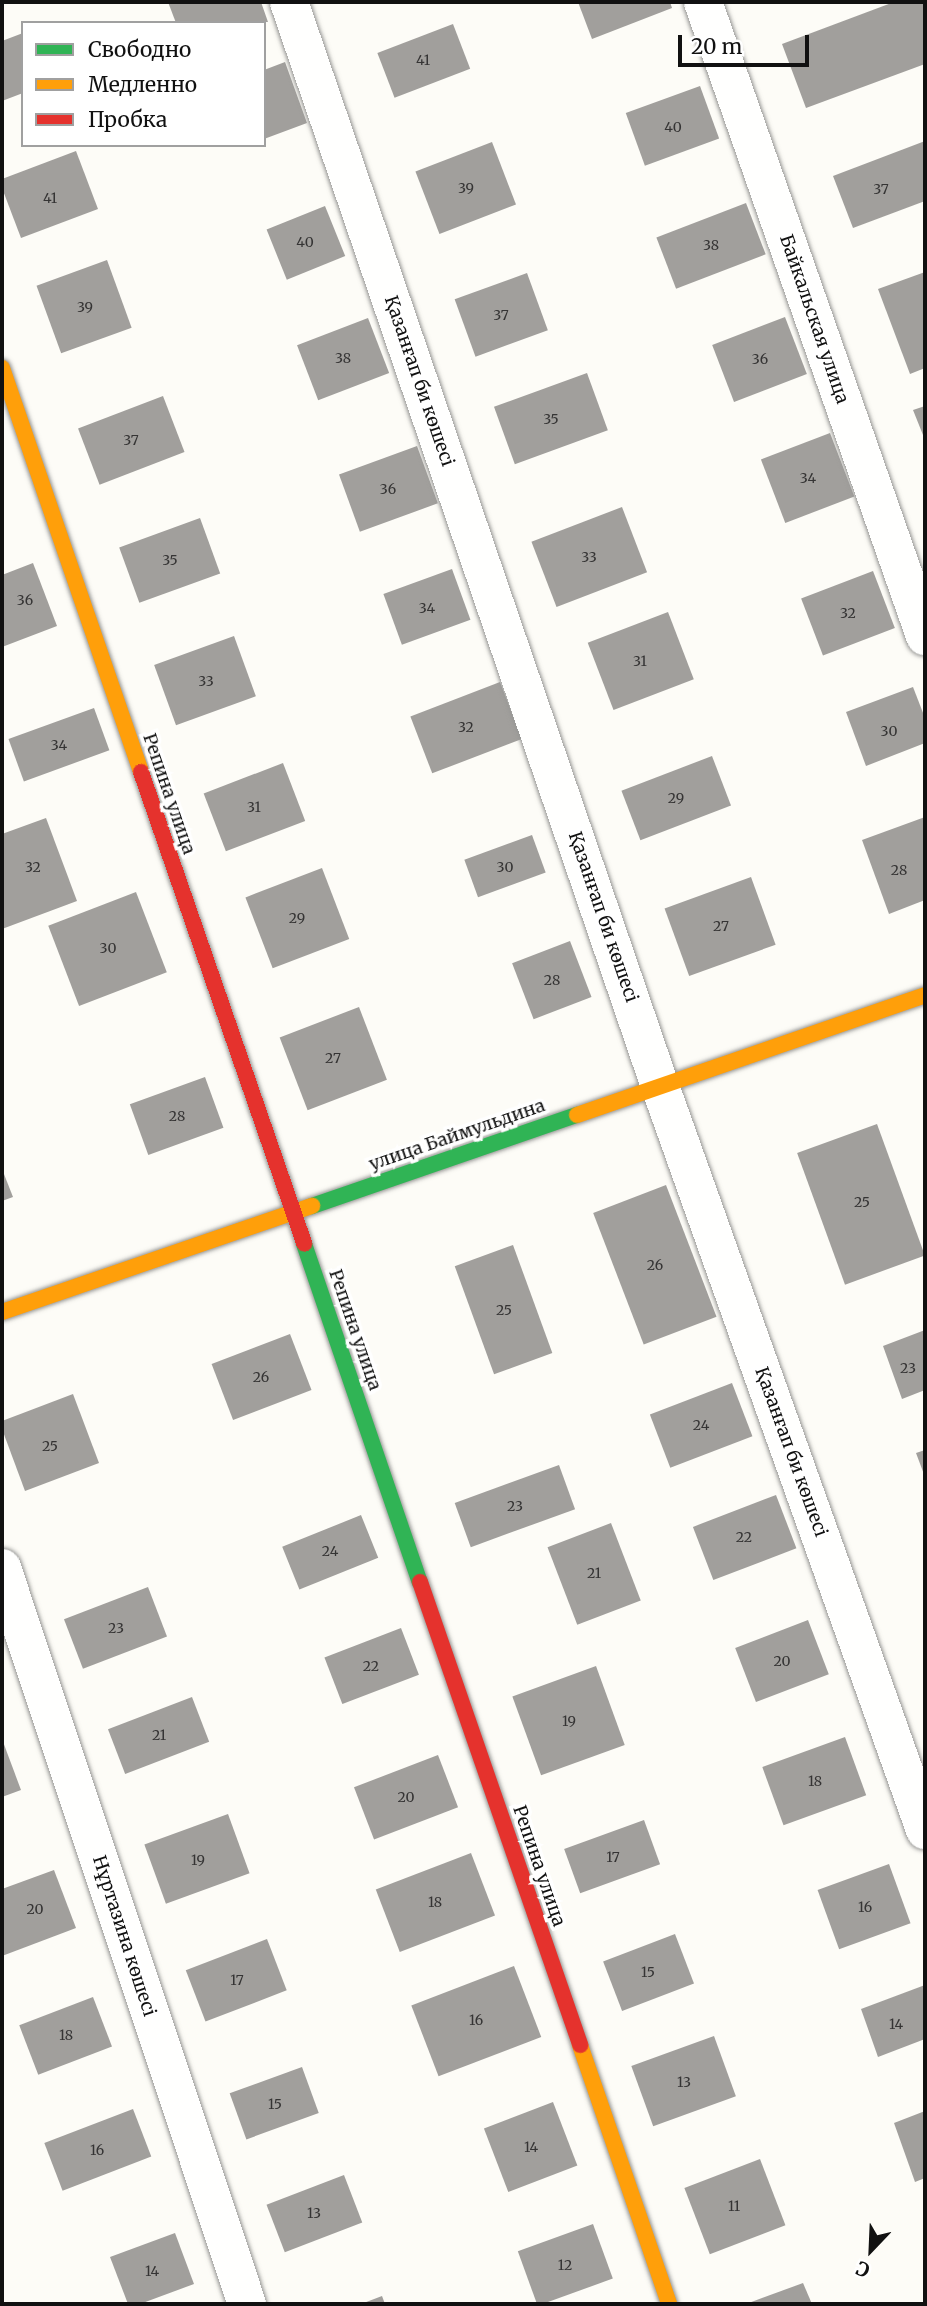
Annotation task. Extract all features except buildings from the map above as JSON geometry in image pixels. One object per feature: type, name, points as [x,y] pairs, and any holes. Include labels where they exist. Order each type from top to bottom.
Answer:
[{"type":"street","name":"Қазанғап би көшесі","points":[[289,2],[660,1086],[925,1830]]},
{"type":"street","name":"Байкальская улица","points":[[703,2],[925,636]]},
{"type":"street","name":"Репина улица","points":[[2,368],[669,2304]]},
{"type":"street","name":"улица Баймульдина","points":[[2,1312],[925,995]]},
{"type":"street","name":"Нұртазина көшесі","points":[[2,1568],[247,2304]]},
{"type":"traffic: fast","points":[[312,1206],[577,1115]]},
{"type":"traffic: fast","points":[[304,1244],[420,1582]]},
{"type":"traffic: slow","points":[[2,368],[141,772]]},
{"type":"traffic: slow","points":[[577,1115],[925,995]]},
{"type":"traffic: slow","points":[[2,1312],[312,1206]]},
{"type":"traffic: slow","points":[[580,2045],[669,2304]]},
{"type":"traffic: jam","points":[[141,772],[304,1244]]},
{"type":"traffic: jam","points":[[420,1582],[580,2045]]}]
